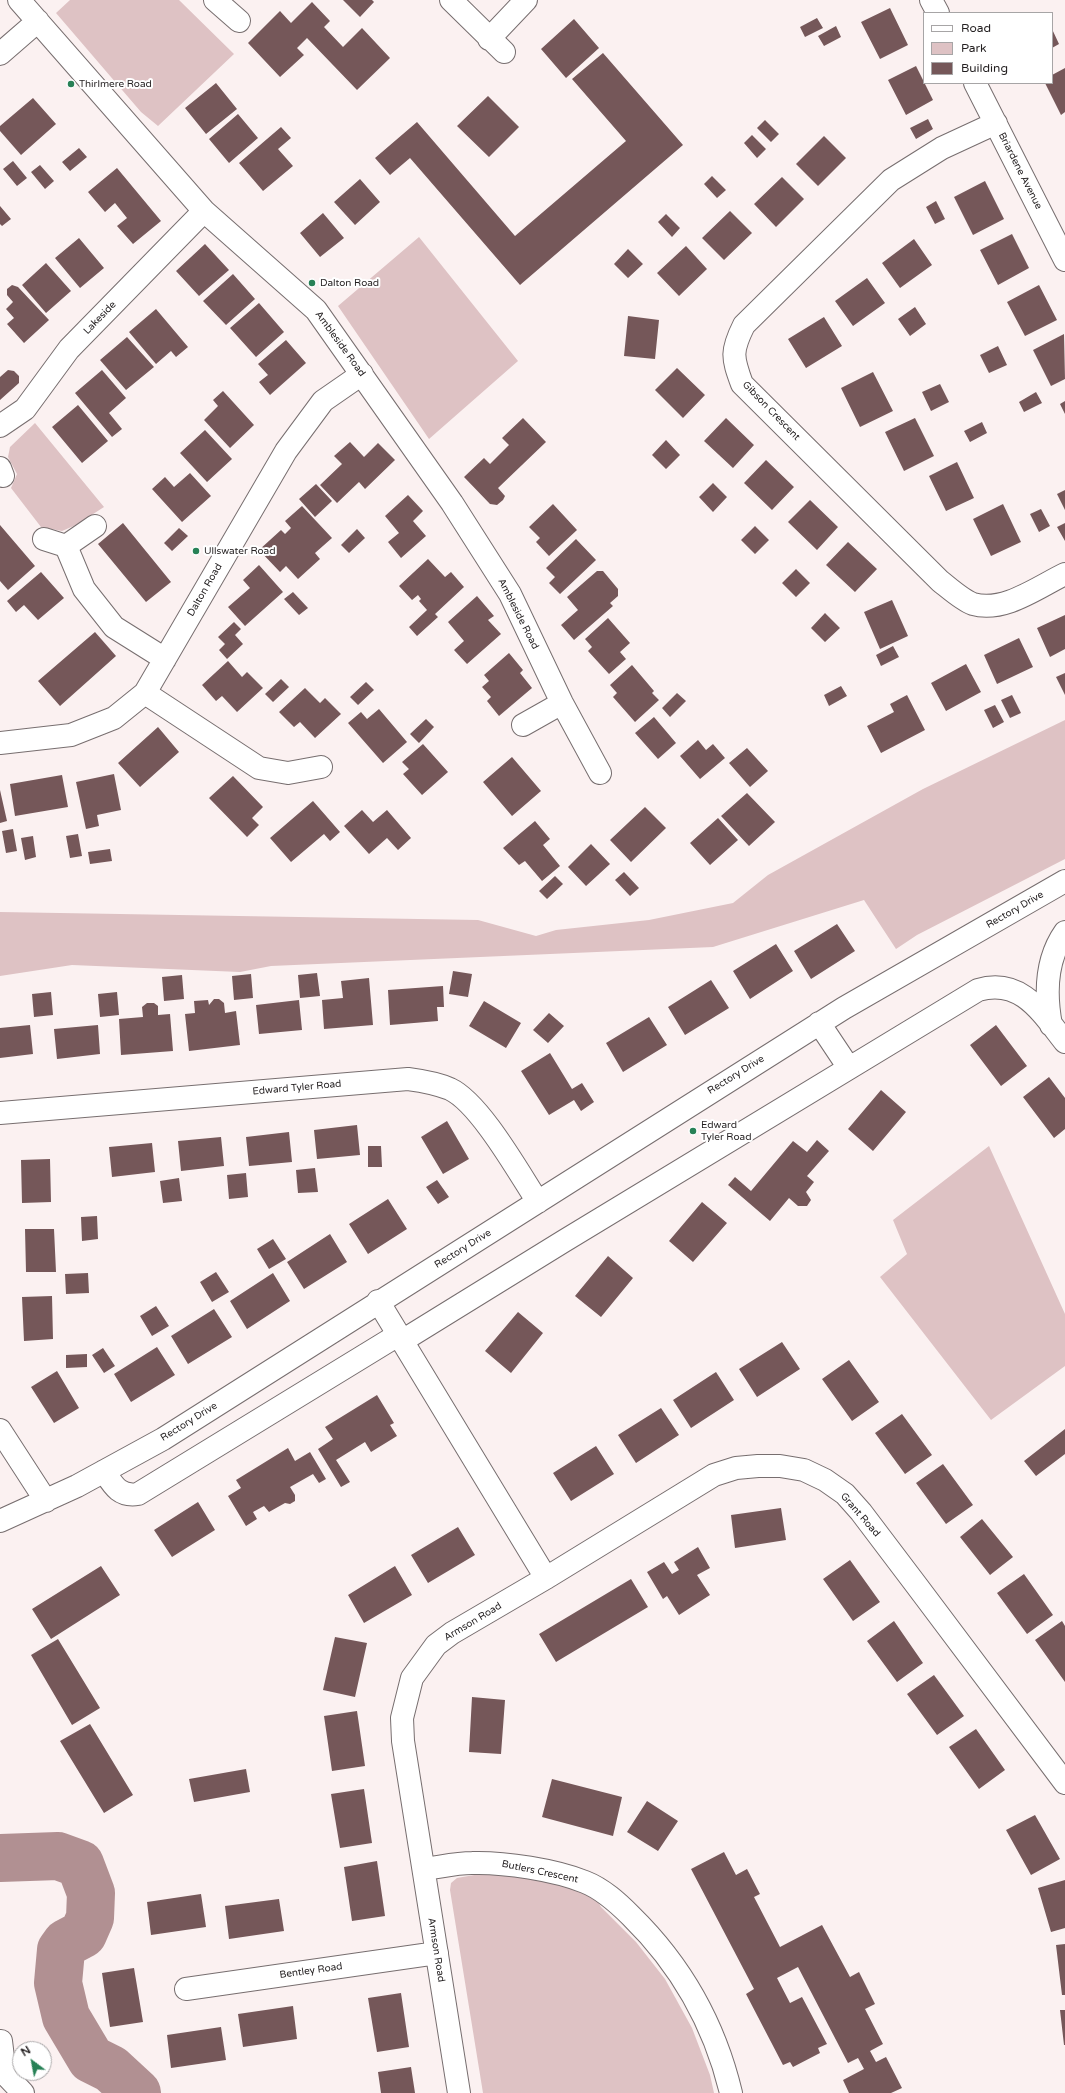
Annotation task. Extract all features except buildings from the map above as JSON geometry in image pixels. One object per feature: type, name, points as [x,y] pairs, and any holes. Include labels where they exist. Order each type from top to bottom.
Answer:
[{"type":"street","name":"Ambleside Road","points":[[19,0],[204,211],[316,310],[452,503],[510,594],[562,703],[600,773]]},
{"type":"street","points":[[450,0],[496,45],[526,0]]},
{"type":"street","points":[[932,0],[938,12]]},
{"type":"street","points":[[221,2],[239,21]]},
{"type":"street","points":[[0,54],[38,21]]},
{"type":"street","name":"Briardene Avenue","points":[[976,84],[1065,260]]},
{"type":"street","name":"Gibson Crescent","points":[[996,123],[942,148],[891,180],[744,325],[736,342],[733,362],[742,384],[940,581],[972,604],[993,606],[1011,601],[1065,574]]},
{"type":"street","name":"Lakeside","points":[[0,426],[25,409],[69,349],[204,211]]},
{"type":"street","name":"Dalton Road","points":[[0,743],[71,735],[114,718],[145,693],[286,451],[323,400],[362,374]]},
{"type":"street","points":[[66,546],[95,526]]},
{"type":"street","points":[[44,539],[66,546]]},
{"type":"street","points":[[66,546],[84,590],[114,627],[165,659]]},
{"type":"street","points":[[145,693],[258,768],[288,773],[321,767]]},
{"type":"street","points":[[523,725],[562,703]]},
{"type":"street","name":"Rectory Drive","points":[[0,1521],[46,1501],[163,1439],[378,1301],[538,1202],[819,1023],[1065,881]]},
{"type":"street","points":[[1051,1025],[1047,987],[1050,966],[1056,948],[1065,932]]},
{"type":"street","points":[[104,1471],[118,1490],[131,1495],[138,1494],[978,990],[992,986],[1001,986],[1023,995],[1037,1008],[1065,1042]]},
{"type":"street","points":[[819,1023],[849,1068]]},
{"type":"street","name":"Edward Tyler Road","points":[[0,1114],[408,1079],[432,1082],[451,1090],[466,1100],[479,1114],[538,1202]]},
{"type":"street","points":[[378,1301],[546,1578]]},
{"type":"street","points":[[0,1430],[46,1501]]},
{"type":"street","name":"Grant Road","points":[[546,1578],[714,1475],[736,1468],[758,1466],[780,1466],[804,1470],[825,1480],[845,1494],[861,1512],[1065,1783]]},
{"type":"street","name":"Armson Road","points":[[459,2093],[403,1742],[402,1718],[412,1678],[436,1645],[452,1633],[546,1578]]},
{"type":"street","name":"Butlers Crescent","points":[[424,1869],[471,1862],[490,1863],[560,1875],[586,1882],[605,1893],[618,1903],[642,1927],[664,1952],[686,1983],[713,2038],[725,2068],[731,2093]]},
{"type":"street","name":"Bentley Road","points":[[186,1989],[437,1953]]},
{"type":"street","points":[[1,2041],[2,2074],[23,2093]]},
{"type":"green space","points":[[70,0],[179,0],[234,54],[158,126],[141,112],[56,13]]},
{"type":"green space","points":[[419,237],[518,361],[429,439],[338,306]]},
{"type":"green space","points":[[35,423],[104,507],[76,525],[62,531],[41,527],[11,488],[17,474],[8,457],[10,447]]},
{"type":"green space","points":[[1065,720],[1065,859],[917,935],[896,949],[864,900],[713,947],[271,966],[240,972],[72,965],[0,976],[0,912],[478,920],[536,936],[556,930],[649,920],[733,903],[768,875],[923,789]]},
{"type":"green space","points":[[989,1146],[1065,1314],[1065,1366],[991,1420],[880,1277],[907,1254],[893,1220]]},
{"type":"green space","points":[[480,1874],[516,1876],[560,1883],[596,1898],[601,1907],[636,1942],[665,1979],[692,2028],[710,2075],[714,2093],[483,2093],[450,1890],[451,1883],[457,1878]]},
{"type":"waterway","points":[[0,1858],[58,1856],[80,1864],[91,1893],[90,1918],[83,1934],[66,1943],[61,1950],[58,1983],[66,2017],[91,2059],[111,2069],[137,2093]]},
{"type":"place","name":"Thirlmere Road","points":[[71,84]]},
{"type":"place","name":"Dalton Road","points":[[312,283]]},
{"type":"place","name":"Ullswater Road","points":[[196,551]]},
{"type":"place","name":"Edward Tyler Road","points":[[693,1131]]}]
